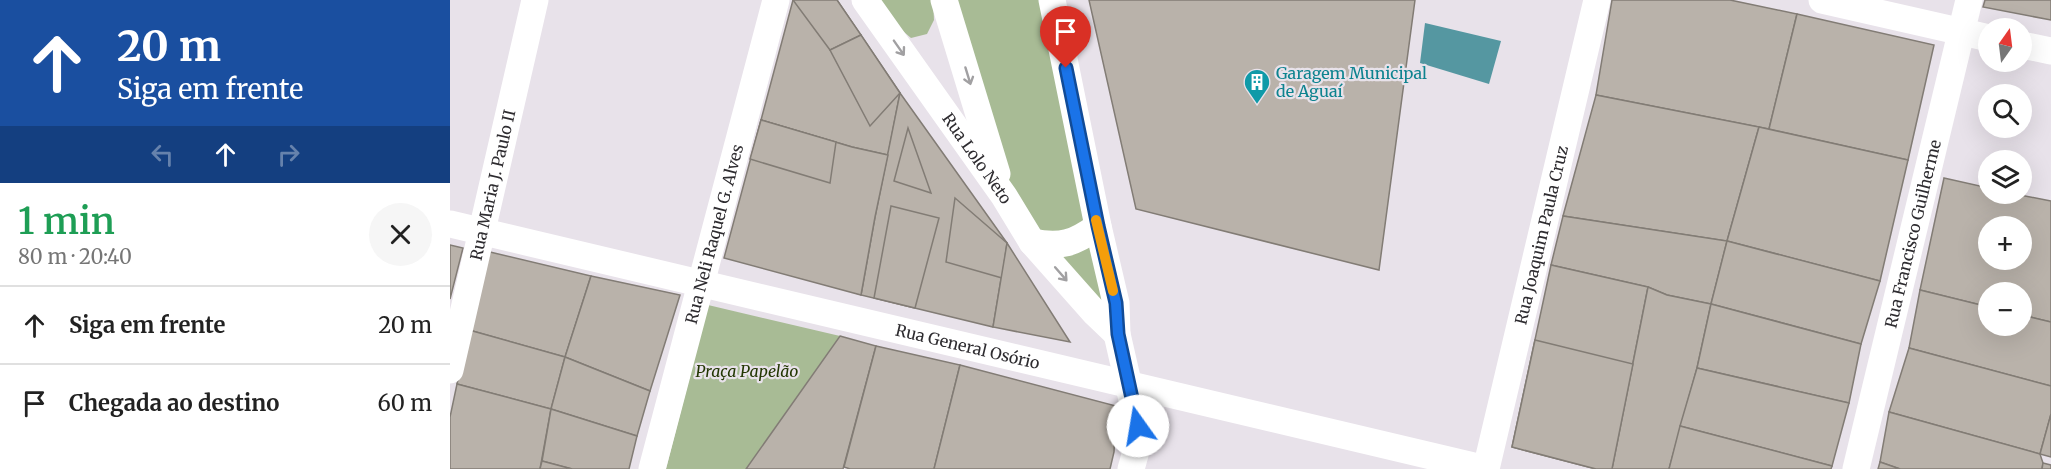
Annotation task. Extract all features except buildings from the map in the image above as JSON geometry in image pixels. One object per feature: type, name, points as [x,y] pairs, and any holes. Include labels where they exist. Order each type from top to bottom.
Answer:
[{"type":"street","name":"Rua Maria J. Paulo II","points":[[450,370],[535,0]]},
{"type":"street","name":"Rua Neli Raquel G. Alves","points":[[652,469],[776,0]]},
{"type":"street","name":"Rua Lolo Neto","points":[[865,0],[1004,196],[1032,242],[1095,313],[1118,334]]},
{"type":"street","points":[[944,0],[1004,196]]},
{"type":"street","points":[[1052,0],[1116,303],[1118,334],[1138,426],[1136,451],[1131,469]]},
{"type":"street","name":"Rua Joaquim Paula Cruz","points":[[1486,469],[1597,0]]},
{"type":"street","points":[[1822,0],[1978,36]]},
{"type":"street","name":"Rua Francisco Guilherme","points":[[1856,469],[1969,0]]},
{"type":"street","points":[[2032,47],[2051,51]]},
{"type":"street","name":"Rua General Osório","points":[[450,224],[1486,469]]},
{"type":"street","points":[[1032,242],[1051,246],[1081,239],[1098,226]]},
{"type":"green space","points":[[874,0],[933,0],[934,20],[927,34],[911,38],[884,15]]},
{"type":"green space","points":[[951,0],[1046,0],[1089,226],[1048,243],[1008,194]]},
{"type":"green space","points":[[1098,226],[1117,334],[1052,246]]},
{"type":"green space","name":"Praça Papelão","points":[[708,305],[840,336],[746,469],[666,469]]},
{"type":"water","points":[[1425,23],[1501,41],[1489,84],[1420,63]]},
{"type":"slow traffic","points":[[1096,220],[1113,291]]},
{"type":"place","name":"Garagem Municipal de Aguaí","points":[[1257,105]]},
{"type":"route","points":[[1066,68],[1116,303],[1118,334],[1138,426]]}]
